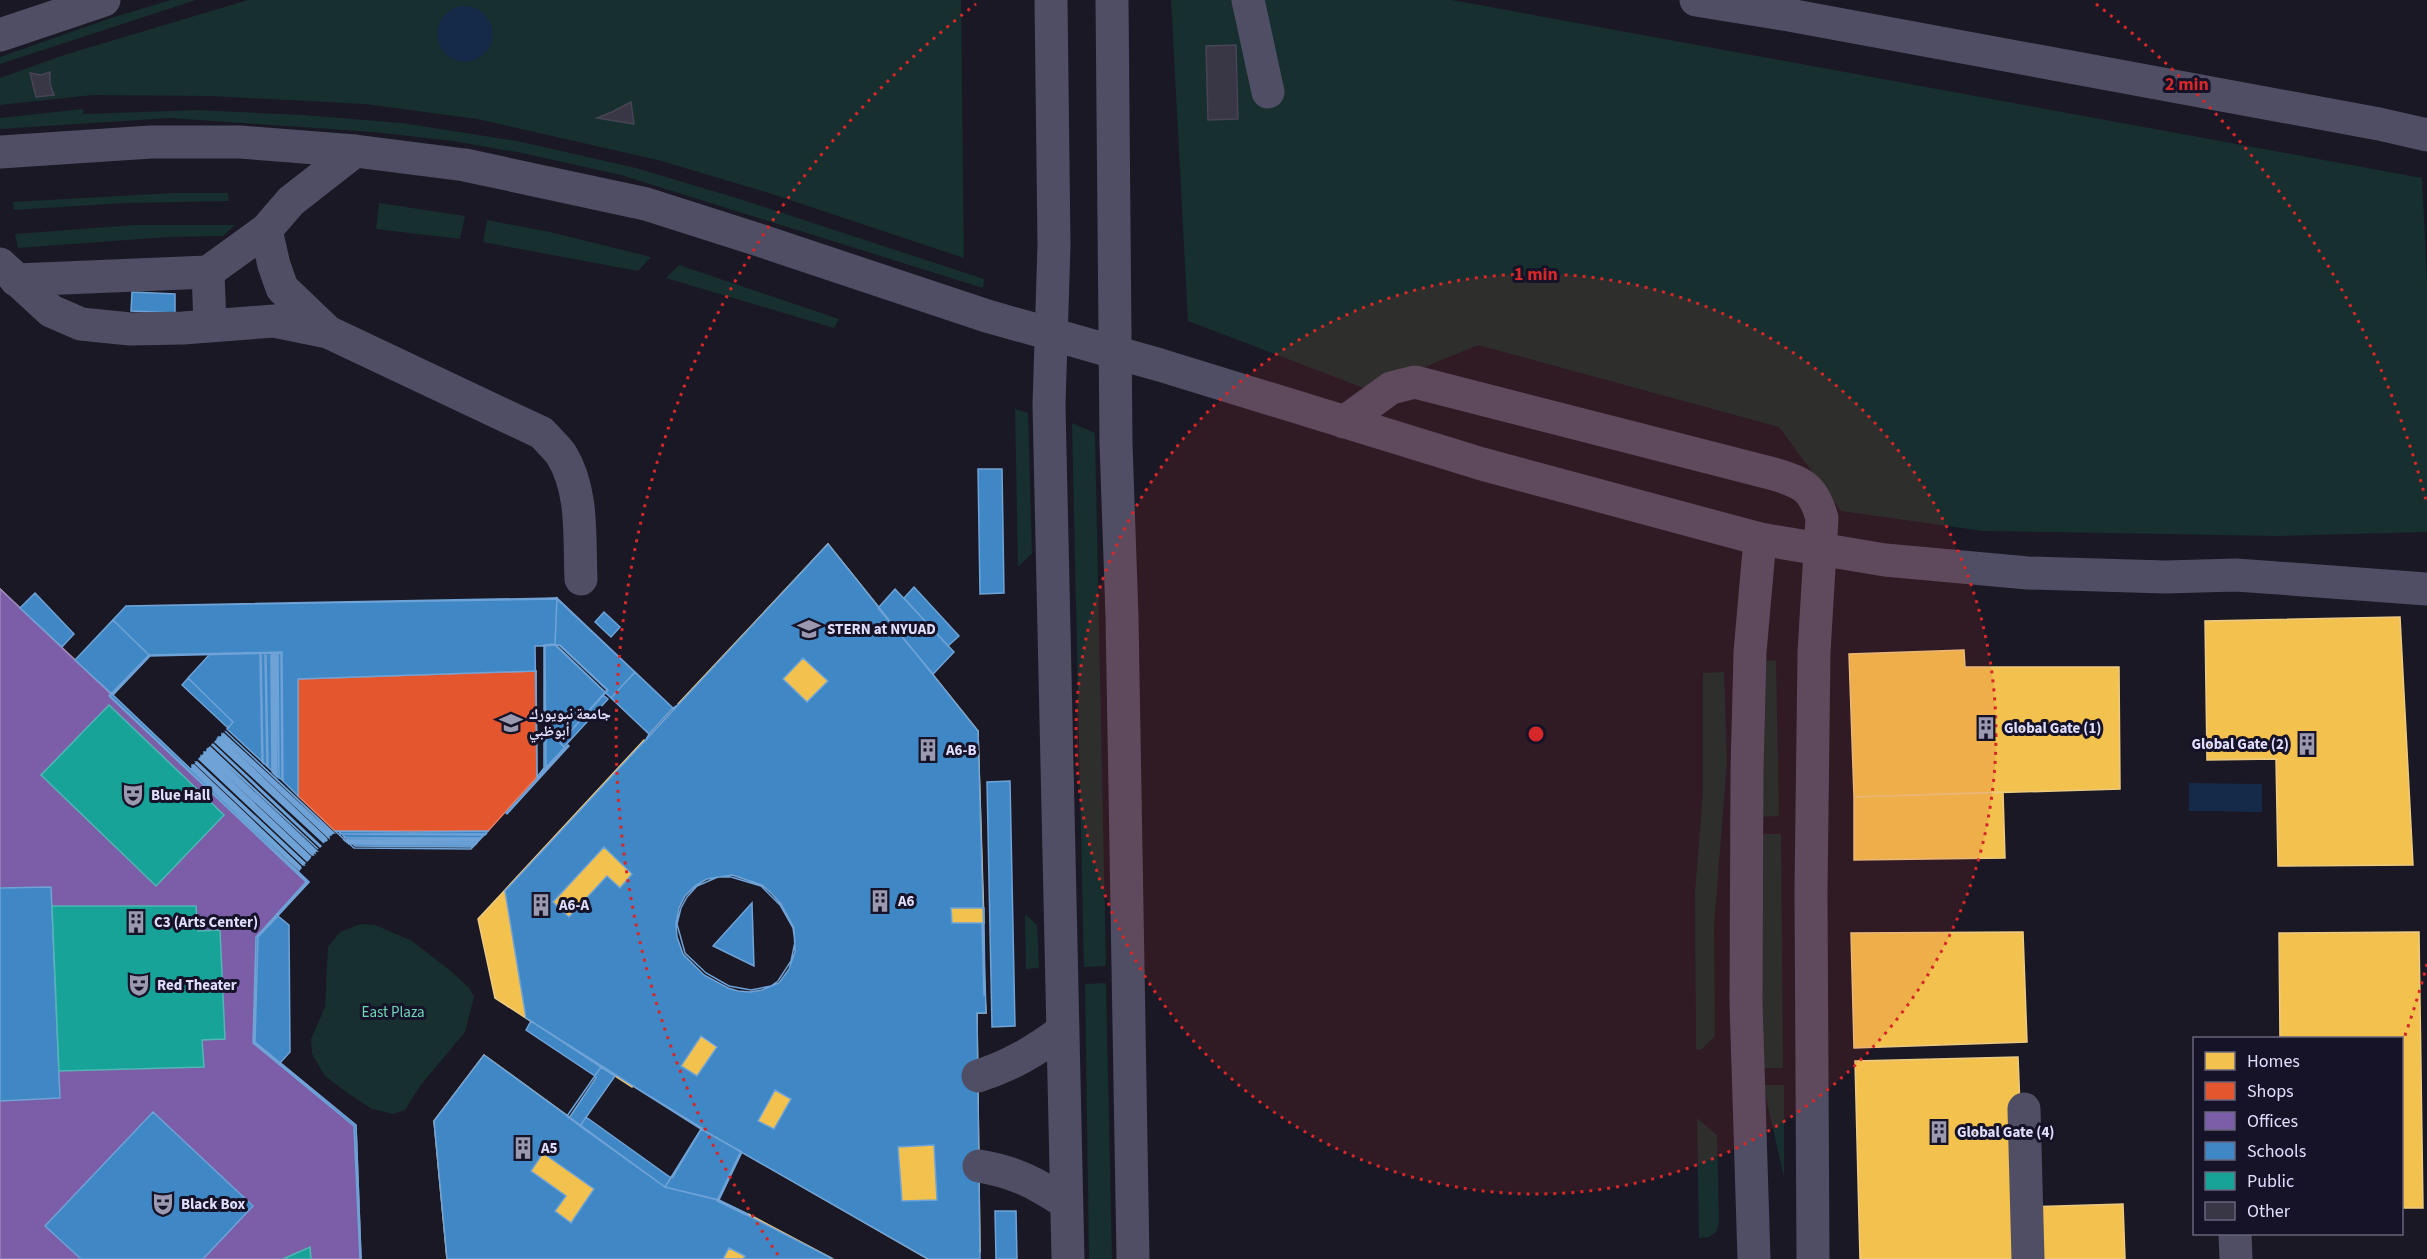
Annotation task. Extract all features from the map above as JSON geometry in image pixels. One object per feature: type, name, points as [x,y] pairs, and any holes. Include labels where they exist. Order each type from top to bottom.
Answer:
[{"type":"street","points":[[0,35],[104,0]]},
{"type":"street","points":[[1051,0],[1054,244],[1049,405],[1068,1259]]},
{"type":"street","points":[[1112,0],[1117,354],[1116,444],[1122,616],[1134,1259]]},
{"type":"street","points":[[1248,0],[1268,92]]},
{"type":"street","points":[[1850,0],[1865,29]]},
{"type":"street","points":[[1718,2],[2427,135]]},
{"type":"street","points":[[0,152],[151,142],[240,142],[355,151],[465,165],[646,204],[987,316],[1493,467],[1760,539],[1884,560],[2028,573],[2166,577],[2236,575],[2427,589]]},
{"type":"street","points":[[8,272],[208,272],[266,231],[291,201],[355,151]]},
{"type":"street","points":[[266,231],[282,288],[328,332]]},
{"type":"street","points":[[8,272],[51,311],[81,324],[130,329],[183,328],[274,321],[328,332],[542,433],[560,454],[571,475],[579,507],[580,579]]},
{"type":"street","points":[[208,272],[210,326]]},
{"type":"street","points":[[1344,422],[1390,388],[1416,382],[1774,474],[1797,481],[1810,490],[1822,518],[1814,652],[1811,891],[1813,1259]]},
{"type":"street","points":[[1754,1259],[1746,1002],[1747,770],[1750,652],[1760,539]]},
{"type":"street","points":[[978,1076],[1004,1067],[1034,1052],[1062,1031]]},
{"type":"street","points":[[2024,1109],[2028,1259]]},
{"type":"street","points":[[979,1166],[1006,1171],[1037,1183],[1066,1203]]},
{"type":"street","points":[[2235,1235],[2236,1259]]},
{"type":"green space","points":[[171,0],[196,0],[0,64],[0,57],[111,18]]},
{"type":"green space","points":[[248,0],[961,0],[964,258],[766,192],[658,160],[477,119],[365,104],[209,96],[93,95],[0,105],[0,78],[64,55]]},
{"type":"green space","points":[[1171,0],[1452,0],[2422,178],[2427,281],[2427,532],[2278,536],[1983,531],[1841,511],[1779,427],[1478,345],[1369,390],[1188,321]]},
{"type":"green space","points":[[83,109],[83,114],[197,110],[303,115],[402,123],[517,141],[636,168],[743,200],[984,279],[983,288],[621,175],[522,153],[453,141],[373,132],[170,118],[0,129],[0,118]]},
{"type":"green space","points":[[171,193],[228,193],[229,201],[126,203],[14,210],[13,202]]},
{"type":"green space","points":[[379,203],[465,216],[460,239],[376,229]]},
{"type":"green space","points":[[487,220],[550,232],[651,257],[638,271],[483,242]]},
{"type":"green space","points":[[134,225],[235,225],[223,236],[168,237],[18,248],[15,234]]},
{"type":"green space","points":[[679,265],[839,319],[834,328],[666,278]]},
{"type":"green space","points":[[1015,409],[1028,413],[1032,553],[1018,567]]},
{"type":"green space","points":[[1072,423],[1095,433],[1106,966],[1084,967]]},
{"type":"green space","points":[[1776,660],[1779,816],[1758,817],[1754,662]]},
{"type":"green space","points":[[1724,672],[1727,762],[1714,925],[1715,1036],[1701,1050],[1696,1049],[1695,892],[1703,793],[1703,673]]},
{"type":"green space","points":[[1757,834],[1781,834],[1783,1068],[1761,1068]]},
{"type":"green space","points":[[1025,914],[1037,925],[1039,968],[1026,969]]},
{"type":"green space","name":"East Plaza","points":[[360,924],[375,925],[412,941],[452,972],[469,988],[474,997],[465,1032],[420,1086],[405,1110],[393,1114],[372,1109],[346,1092],[325,1076],[312,1054],[311,1039],[325,1007],[328,947],[340,932]]},
{"type":"green space","points":[[1106,983],[1112,1259],[1089,1259],[1085,984]]},
{"type":"green space","points":[[1763,1085],[1784,1085],[1784,1177]]},
{"type":"green space","points":[[1697,1118],[1717,1135],[1719,1222],[1716,1232],[1709,1237],[1699,1238]]},
{"type":"water","points":[[465,6],[480,11],[488,19],[493,34],[488,49],[480,57],[465,62],[450,57],[442,49],[437,34],[442,19],[450,11]]},
{"type":"water","points":[[2189,783],[2262,784],[2262,812],[2189,811]]},
{"type":"building: Homes","name":"A6-B","points":[[828,544],[978,731],[984,923],[946,923],[946,930],[891,929],[890,814],[901,813],[901,781],[826,685],[748,770],[678,704]]},
{"type":"building: Homes","points":[[0,589],[75,660],[0,741]]},
{"type":"building: Homes","name":"Global Gate (2)","points":[[2400,617],[2413,865],[2278,866],[2276,759],[2207,760],[2205,621]]},
{"type":"building: Homes","name":"Global Gate (1)","points":[[1964,650],[1965,667],[2119,667],[2120,789],[1854,797],[1849,654]]},
{"type":"building: Homes","name":"A6-A","points":[[644,740],[707,798],[619,889],[612,883],[574,923],[579,957],[717,1047],[686,1093],[646,1066],[632,1087],[495,998],[478,919]]},
{"type":"building: Homes","points":[[2003,792],[2005,858],[1854,860],[1854,797]]},
{"type":"building: Homes","points":[[2023,932],[2027,1042],[1854,1048],[1851,933]]},
{"type":"building: Homes","points":[[2419,932],[2423,1208],[2403,1208],[2403,1037],[2280,1037],[2279,933]]},
{"type":"building: Homes","points":[[985,995],[986,1013],[977,1013],[980,1252],[947,1250],[942,1259],[928,1259],[742,1152],[775,1090],[891,1154],[891,1110],[897,1110],[886,999]]},
{"type":"building: Homes","name":"A5","points":[[484,1055],[665,1187],[617,1259],[527,1195],[531,1259],[447,1259],[434,1121]]},
{"type":"building: Homes","name":"Global Gate (4)","points":[[2018,1057],[2024,1207],[2123,1204],[2125,1259],[1860,1259],[1855,1061]]},
{"type":"building: Homes","points":[[748,1214],[833,1259],[723,1259]]},
{"type":"building: Homes","points":[[0,1228],[32,1259],[0,1259]]},
{"type":"building: Shops","points":[[536,671],[537,777],[488,831],[335,831],[298,796],[298,679]]},
{"type":"building: Offices","name":"C3 (Arts Center)","points":[[0,589],[309,882],[258,937],[255,1042],[356,1125],[361,1259],[0,1259]]},
{"type":"building: Schools","points":[[132,292],[175,294],[175,313],[131,311]]},
{"type":"building: Schools","points":[[978,469],[1002,469],[1004,593],[980,594]]},
{"type":"building: Schools","name":"A6","points":[[828,544],[978,731],[986,1013],[977,1013],[980,1259],[928,1259],[701,1129],[526,1018],[505,891]],"holes":[[[718,877],[731,877],[761,886],[780,905],[793,928],[795,942],[791,961],[778,981],[771,986],[751,990],[729,986],[706,973],[685,953],[677,924],[681,908],[687,897],[697,886]]]},
{"type":"building: Schools","points":[[914,587],[959,636],[948,646],[904,598]]},
{"type":"building: Schools","points":[[895,589],[954,652],[933,674],[878,608]]},
{"type":"building: Schools","points":[[35,593],[74,634],[62,647],[20,608]]},
{"type":"building: Schools","points":[[557,598],[555,644],[545,646],[546,768],[537,777],[536,671],[298,679],[298,796],[282,780],[281,653],[150,656],[113,620],[126,606]]},
{"type":"building: Schools","points":[[557,598],[673,708],[679,704],[674,709],[557,599],[126,606]]},
{"type":"building: Schools","points":[[557,598],[635,672],[611,698],[555,645]]},
{"type":"building: Schools","points":[[604,612],[620,627],[611,637],[595,622]]},
{"type":"building: Schools","points":[[113,620],[150,656],[113,695],[75,660]]},
{"type":"building: Schools","points":[[555,644],[645,730],[555,645],[545,646],[546,768],[537,777],[544,768],[544,645]]},
{"type":"building: Schools","points":[[559,645],[608,690],[560,743],[607,690]]},
{"type":"building: Schools","points":[[560,645],[608,690],[560,743],[565,747],[537,777],[535,646]]},
{"type":"building: Schools","points":[[282,652],[283,781],[281,653],[150,656],[113,695],[309,882],[258,937],[255,1042],[356,1125],[361,1259],[354,1126],[254,1042],[256,937],[307,882],[110,696],[149,655]]},
{"type":"building: Schools","points":[[281,653],[283,781],[227,729],[233,722],[188,678],[210,654]]},
{"type":"building: Schools","points":[[266,654],[268,767],[267,766]]},
{"type":"building: Schools","points":[[274,654],[275,775],[274,774]]},
{"type":"building: Schools","points":[[276,654],[277,777],[276,776]]},
{"type":"building: Schools","points":[[277,654],[278,654],[279,777]]},
{"type":"building: Schools","points":[[149,655],[110,696],[307,882],[256,937],[306,882],[109,696]]},
{"type":"building: Schools","points":[[261,655],[263,763],[262,762]]},
{"type":"building: Schools","points":[[272,655],[273,773],[272,772]]},
{"type":"building: Schools","points":[[803,658],[828,681],[807,702],[783,679]]},
{"type":"building: Schools","points":[[635,672],[673,708],[649,734],[611,698]]},
{"type":"building: Schools","points":[[188,678],[233,722],[228,728],[182,685]]},
{"type":"building: Schools","points":[[603,695],[608,699],[564,747],[560,743]]},
{"type":"building: Schools","points":[[225,731],[334,833],[333,833]]},
{"type":"building: Schools","points":[[223,733],[332,834],[331,835]]},
{"type":"building: Schools","points":[[222,734],[330,836],[222,735]]},
{"type":"building: Schools","points":[[221,736],[329,837],[329,838]]},
{"type":"building: Schools","points":[[219,737],[220,737],[327,839]]},
{"type":"building: Schools","points":[[218,738],[327,840],[217,739]]},
{"type":"building: Schools","points":[[217,740],[325,842],[216,741]]},
{"type":"building: Schools","points":[[216,741],[324,843],[215,742]]},
{"type":"building: Schools","points":[[213,744],[321,846],[212,745]]},
{"type":"building: Schools","points":[[569,746],[507,814],[506,813]]},
{"type":"building: Schools","points":[[210,747],[318,849],[209,748]]},
{"type":"building: Schools","points":[[208,749],[317,851],[208,750]]},
{"type":"building: Schools","points":[[207,751],[315,852],[315,853]]},
{"type":"building: Schools","points":[[205,752],[206,752],[314,854]]},
{"type":"building: Schools","points":[[204,753],[313,855],[204,754]]},
{"type":"building: Schools","points":[[203,755],[311,857],[202,756]]},
{"type":"building: Schools","points":[[201,756],[310,858],[309,859]]},
{"type":"building: Schools","points":[[200,758],[308,860],[199,759]]},
{"type":"building: Schools","points":[[197,762],[305,863],[304,864]]},
{"type":"building: Schools","points":[[195,763],[304,865],[303,865]]},
{"type":"building: Schools","points":[[193,765],[194,765],[301,867]]},
{"type":"building: Schools","points":[[192,766],[301,868],[300,869]]},
{"type":"building: Schools","points":[[191,768],[299,869],[299,870]]},
{"type":"building: Schools","points":[[1010,781],[1015,1026],[992,1027],[987,782]]},
{"type":"building: Schools","points":[[335,831],[488,831],[471,849],[354,848]]},
{"type":"building: Schools","points":[[335,831],[355,846],[471,847],[488,831],[471,849],[354,848]]},
{"type":"building: Schools","points":[[338,834],[486,834],[485,835]]},
{"type":"building: Schools","points":[[342,838],[481,838],[480,839]]},
{"type":"building: Schools","points":[[344,840],[479,840],[345,841]]},
{"type":"building: Schools","points":[[346,842],[477,842],[348,843]]},
{"type":"building: Schools","points":[[348,844],[476,844],[475,845]]},
{"type":"building: Schools","points":[[604,847],[632,874],[620,888],[607,876],[569,917],[553,902]]},
{"type":"building: Schools","points":[[732,875],[762,885],[781,904],[794,928],[794,938],[793,928],[780,905],[761,886],[731,877],[720,877]]},
{"type":"building: Schools","points":[[717,877],[697,886],[681,908],[677,924],[685,953],[706,973],[729,986],[751,990],[771,986],[778,981],[791,961],[795,944],[795,952],[789,969],[779,983],[762,990],[750,992],[728,988],[704,975],[683,954],[677,937],[676,924],[679,908],[685,896],[696,885]]},
{"type":"building: Schools","points":[[51,887],[60,1098],[0,1101],[0,888]]},
{"type":"building: Schools","points":[[752,903],[754,966],[713,946]]},
{"type":"building: Schools","points":[[951,908],[984,908],[984,923],[952,923]]},
{"type":"building: Schools","points":[[278,916],[289,925],[290,1052],[280,1063],[255,1042],[258,937]]},
{"type":"building: Schools","points":[[982,923],[984,923],[985,995],[984,995]]},
{"type":"building: Schools","points":[[256,937],[254,1042],[354,1126],[253,1043]]},
{"type":"building: Schools","points":[[531,1021],[601,1067],[595,1076],[526,1030]]},
{"type":"building: Schools","points":[[701,1036],[717,1047],[697,1076],[681,1066]]},
{"type":"building: Schools","name":"A5","points":[[484,1055],[665,1187],[718,1200],[833,1259],[447,1259],[434,1121]]},
{"type":"building: Schools","points":[[601,1067],[615,1076],[580,1126],[567,1116]]},
{"type":"building: Schools","points":[[595,1076],[596,1078],[569,1118],[567,1116]]},
{"type":"building: Schools","points":[[633,1086],[702,1128],[672,1178],[701,1129]]},
{"type":"building: Schools","points":[[775,1090],[791,1099],[774,1129],[758,1121]]},
{"type":"building: Schools","name":"Black Box","points":[[153,1112],[253,1206],[203,1259],[81,1259],[45,1226]]},
{"type":"building: Schools","points":[[586,1117],[671,1178],[665,1187],[580,1126]]},
{"type":"building: Schools","points":[[701,1129],[742,1152],[719,1200],[665,1187]]},
{"type":"building: Schools","points":[[934,1145],[937,1200],[902,1201],[898,1147]]},
{"type":"building: Schools","points":[[741,1151],[719,1200],[748,1214],[746,1215],[717,1201]]},
{"type":"building: Schools","points":[[543,1153],[594,1189],[571,1223],[555,1211],[566,1196],[531,1171]]},
{"type":"building: Schools","points":[[995,1211],[1016,1211],[1017,1259],[996,1259]]},
{"type":"building: Schools","points":[[729,1248],[745,1256],[743,1259],[723,1259]]},
{"type":"building: Public","name":"Blue Hall","points":[[109,705],[224,815],[156,886],[41,775]]},
{"type":"building: Public","name":"Red Theater","points":[[52,906],[196,906],[198,931],[220,930],[225,1039],[202,1040],[204,1067],[59,1071]]},
{"type":"building: Public","points":[[310,1247],[311,1259],[283,1259]]},
{"type":"building: Other","points":[[1236,45],[1238,119],[1208,120],[1206,46]]},
{"type":"building: Other","points":[[50,72],[50,84],[54,95],[36,97],[30,73],[41,75]]},
{"type":"building: Other","points":[[631,102],[634,124],[597,118],[612,112]]},
{"type":"place","name":"STERN at NYUAD","points":[[809,629]]},
{"type":"place","name":"جامعة نيويورك أبوظبي","points":[[511,723]]},
{"type":"place","name":"Global Gate (1)","points":[[1986,728]]},
{"type":"place","name":"Global Gate (2)","points":[[2307,744]]},
{"type":"place","name":"A6-B","points":[[928,750]]},
{"type":"place","name":"Blue Hall","points":[[133,795]]},
{"type":"place","name":"A6","points":[[880,901]]},
{"type":"place","name":"A6-A","points":[[541,905]]},
{"type":"place","name":"C3 (Arts Center)","points":[[136,922]]},
{"type":"place","name":"Red Theater","points":[[139,985]]},
{"type":"place","name":"Global Gate (4)","points":[[1939,1132]]},
{"type":"place","name":"A5","points":[[523,1148]]},
{"type":"place","name":"Black Box","points":[[163,1204]]}]
